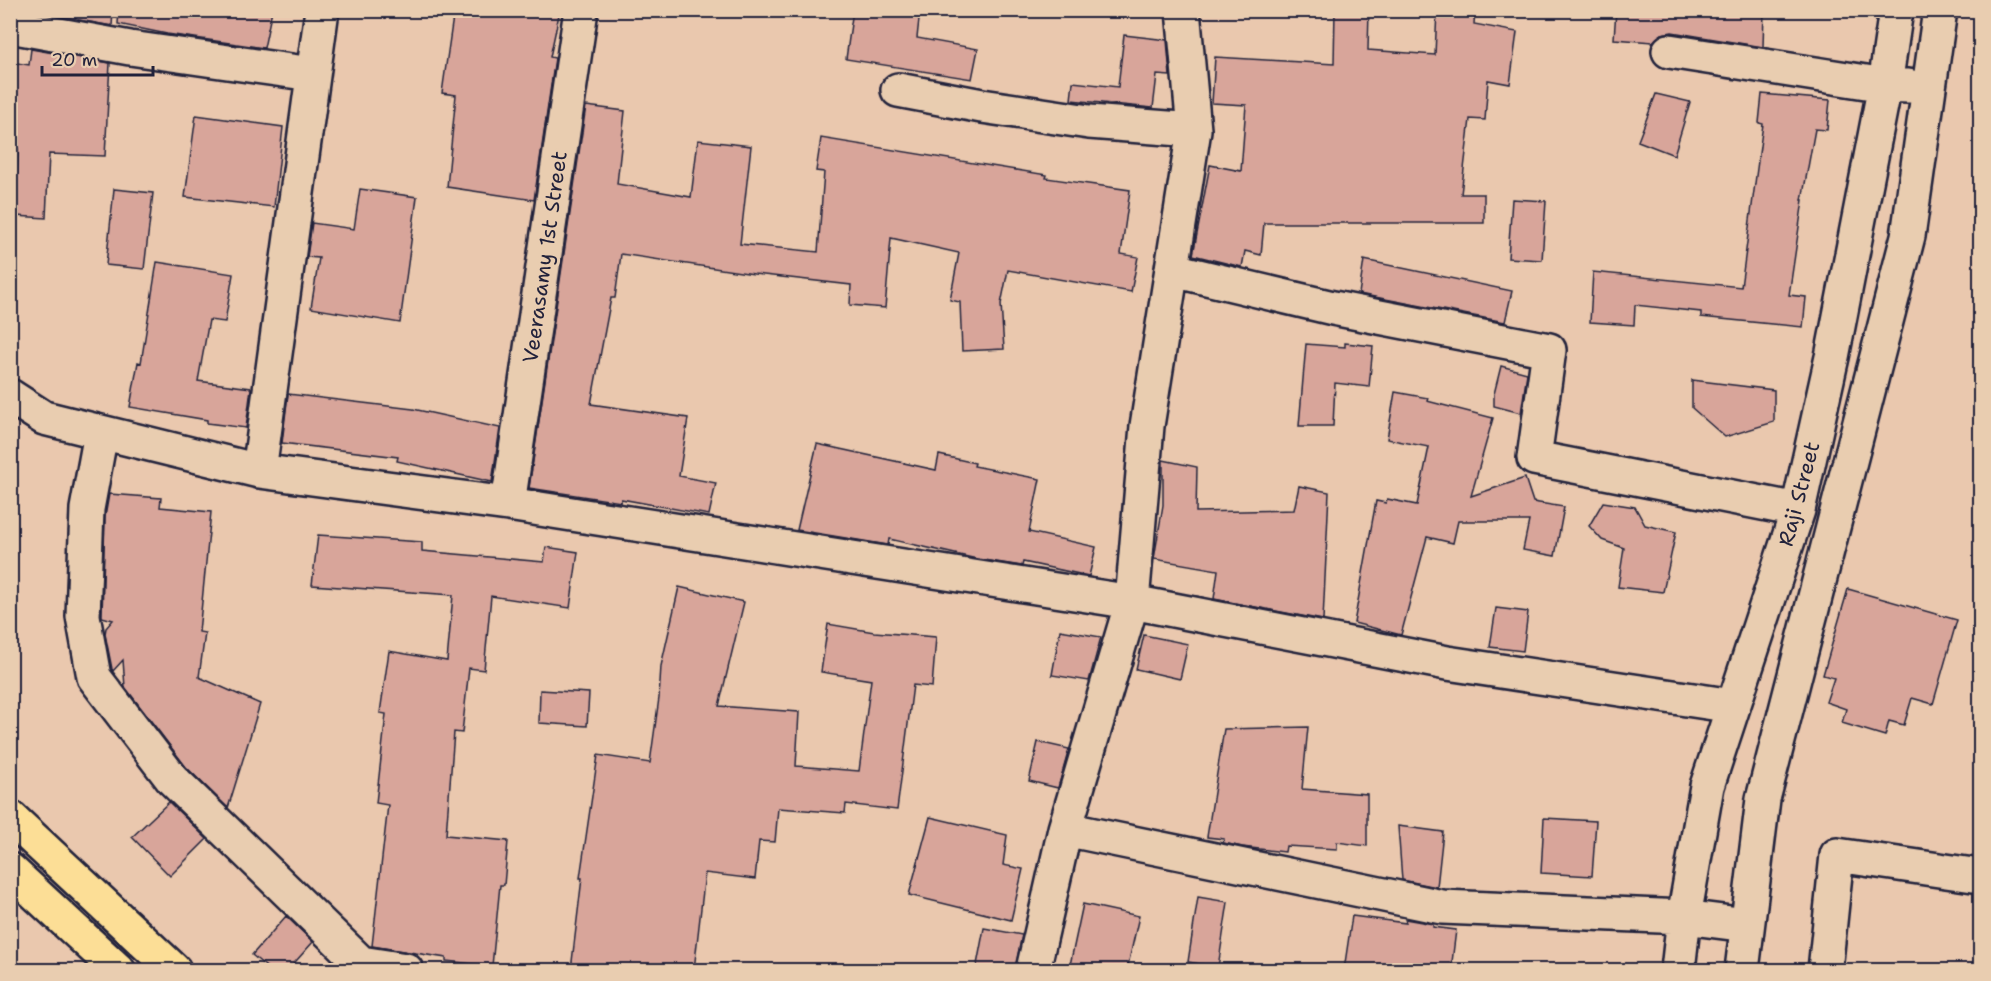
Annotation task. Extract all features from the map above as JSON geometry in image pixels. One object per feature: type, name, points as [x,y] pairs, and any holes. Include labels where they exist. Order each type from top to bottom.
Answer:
[{"type":"main road","points":[[10,817],[174,970]]},
{"type":"main road","points":[[10,870],[118,970]]},
{"type":"street","points":[[259,471],[322,10]]},
{"type":"street","name":"Veerasamy 1st Street","points":[[508,504],[581,10]]},
{"type":"street","points":[[1033,970],[1065,829],[1131,602],[1147,426],[1194,130],[1183,10]]},
{"type":"street","name":"Raji Street","points":[[1678,970],[1684,917],[1707,786],[1798,510],[1832,357],[1885,85],[1896,10]]},
{"type":"street","name":"Raji Street","points":[[1742,970],[1763,799],[1908,236],[1940,10]]},
{"type":"street","points":[[10,27],[130,48],[312,74]]},
{"type":"street","points":[[1670,51],[1885,85],[1929,87]]},
{"type":"street","points":[[898,90],[982,106],[1089,122],[1194,130]]},
{"type":"street","points":[[1173,270],[1333,308],[1549,350],[1534,458],[1798,510]]},
{"type":"street","points":[[10,396],[44,418],[259,471],[508,504],[1131,602],[1447,663],[1733,705]]},
{"type":"street","points":[[101,433],[87,509],[83,616],[94,676],[172,779],[361,963],[406,970]]},
{"type":"street","points":[[1065,829],[1442,907],[1684,917],[1747,925]]},
{"type":"street","points":[[1825,970],[1837,855],[1980,876]]},
{"type":"building","points":[[35,10],[113,10],[112,26],[35,12]]},
{"type":"building","points":[[119,10],[272,10],[264,48],[167,34],[118,24]]},
{"type":"building","points":[[454,10],[560,10],[550,57],[555,58],[534,200],[447,187],[456,95],[442,93]]},
{"type":"building","points":[[853,10],[920,10],[917,38],[978,49],[972,79],[846,59]]},
{"type":"building","points":[[1335,10],[1369,10],[1368,50],[1435,55],[1437,10],[1475,10],[1474,24],[1517,32],[1510,84],[1488,80],[1485,120],[1470,119],[1461,194],[1484,194],[1484,223],[1264,223],[1261,255],[1245,251],[1242,267],[1193,255],[1210,165],[1241,171],[1246,105],[1212,103],[1215,57],[1334,64]]},
{"type":"building","points":[[1616,10],[1764,10],[1763,47],[1672,32],[1662,34],[1653,42],[1614,39]]},
{"type":"building","points":[[1124,35],[1167,40],[1170,76],[1157,75],[1153,108],[1071,100],[1073,82],[1118,87]]},
{"type":"building","points":[[31,49],[110,63],[105,156],[49,154],[46,218],[16,216],[18,149],[10,148],[10,62],[29,65]]},
{"type":"building","points":[[1656,94],[1690,102],[1674,155],[1638,141]]},
{"type":"building","points":[[1762,94],[1830,100],[1827,130],[1815,129],[1802,200],[1789,295],[1806,297],[1803,327],[1701,317],[1701,312],[1635,305],[1634,325],[1590,322],[1593,272],[1741,287],[1763,124],[1759,123]]},
{"type":"building","points":[[586,106],[625,111],[617,184],[691,197],[698,140],[751,146],[740,244],[818,252],[824,172],[816,171],[821,138],[1047,175],[1046,178],[1130,190],[1121,254],[1138,257],[1131,292],[1008,270],[1001,304],[1004,349],[962,351],[960,302],[950,300],[959,253],[891,238],[885,308],[850,305],[851,285],[754,274],[621,254],[615,298],[611,298],[591,404],[688,418],[679,476],[716,483],[709,515],[621,499],[621,502],[529,488]]},
{"type":"building","points":[[196,115],[283,127],[274,207],[185,197]]},
{"type":"building","points":[[114,189],[153,193],[144,269],[106,265]]},
{"type":"building","points":[[360,189],[417,197],[400,323],[311,308],[319,258],[307,257],[312,223],[354,229]]},
{"type":"building","points":[[1512,199],[1546,201],[1542,260],[1508,258]]},
{"type":"building","points":[[1364,260],[1512,291],[1505,322],[1359,294]]},
{"type":"building","points":[[157,262],[233,274],[225,322],[209,320],[198,381],[251,388],[246,428],[207,423],[207,420],[130,407],[138,362],[141,363]]},
{"type":"building","points":[[1345,343],[1373,346],[1369,387],[1335,383],[1333,426],[1299,426],[1306,344],[1345,347]]},
{"type":"building","points":[[1501,366],[1527,373],[1521,413],[1494,406],[1494,394]]},
{"type":"building","points":[[1692,380],[1774,390],[1774,422],[1725,437],[1692,408]]},
{"type":"building","points":[[1395,392],[1428,398],[1427,401],[1493,418],[1471,496],[1525,478],[1533,502],[1564,507],[1555,556],[1523,550],[1529,521],[1458,521],[1453,543],[1427,537],[1401,635],[1354,623],[1376,501],[1386,503],[1387,499],[1417,505],[1429,447],[1387,439]]},
{"type":"building","points":[[288,394],[413,409],[500,428],[492,482],[397,461],[398,457],[282,443]]},
{"type":"building","points":[[817,444],[936,470],[939,455],[975,463],[974,466],[1040,479],[1029,532],[1096,547],[1089,576],[1023,562],[1022,566],[977,559],[889,539],[888,545],[797,530]]},
{"type":"building","points":[[1163,460],[1197,467],[1196,512],[1294,510],[1299,486],[1329,492],[1323,620],[1214,599],[1218,570],[1154,559],[1163,505]]},
{"type":"building","points":[[109,494],[161,498],[160,507],[211,512],[199,632],[205,633],[199,677],[260,704],[228,808],[186,767],[125,687],[123,660],[113,671],[112,669],[105,634],[106,628],[113,620],[102,617],[105,517]]},
{"type":"building","points":[[1603,502],[1635,507],[1645,525],[1676,532],[1663,592],[1618,587],[1624,548],[1602,540],[1589,526]]},
{"type":"building","points":[[318,535],[422,542],[422,551],[544,562],[546,547],[578,552],[570,608],[491,596],[484,670],[469,668],[462,733],[454,732],[446,835],[508,841],[504,885],[500,885],[492,966],[446,961],[446,958],[372,946],[388,805],[376,803],[386,714],[380,713],[389,651],[447,661],[453,595],[312,585]]},
{"type":"building","points":[[679,587],[744,602],[719,706],[799,712],[796,766],[859,771],[871,680],[821,672],[828,624],[874,632],[936,637],[932,687],[913,685],[897,810],[846,804],[845,813],[778,808],[775,842],[759,841],[755,879],[705,873],[694,970],[571,970],[582,878],[580,878],[598,755],[650,763],[661,666]]},
{"type":"building","points":[[1848,589],[1957,620],[1933,704],[1912,698],[1904,725],[1889,721],[1885,736],[1842,723],[1846,709],[1826,702],[1834,678],[1823,675]]},
{"type":"building","points":[[1496,608],[1528,612],[1523,651],[1490,647]]},
{"type":"building","points":[[1060,630],[1101,637],[1089,681],[1052,675]]},
{"type":"building","points":[[1144,635],[1188,644],[1180,679],[1136,669]]},
{"type":"building","points":[[540,690],[589,693],[587,726],[539,723]]},
{"type":"building","points":[[1308,727],[1302,789],[1367,794],[1367,846],[1337,842],[1337,849],[1286,846],[1285,852],[1242,847],[1223,843],[1224,839],[1207,837],[1224,729]]},
{"type":"building","points":[[1038,742],[1069,749],[1058,788],[1029,781]]},
{"type":"building","points":[[169,802],[207,839],[170,876],[132,837]]},
{"type":"building","points":[[930,817],[1007,835],[1003,865],[1023,869],[1011,920],[909,895]]},
{"type":"building","points":[[1544,818],[1596,821],[1592,876],[1541,873]]},
{"type":"building","points":[[1398,826],[1443,832],[1437,887],[1402,880]]},
{"type":"building","points":[[1198,897],[1228,902],[1218,967],[1188,962]]},
{"type":"building","points":[[1083,904],[1139,916],[1127,970],[1094,970],[1070,965]]},
{"type":"building","points":[[286,916],[313,942],[288,970],[270,970],[252,955]]},
{"type":"building","points":[[1352,916],[1406,923],[1405,919],[1433,924],[1433,927],[1456,930],[1451,970],[1344,970]]},
{"type":"building","points":[[984,928],[1022,935],[1015,970],[976,970]]}]
